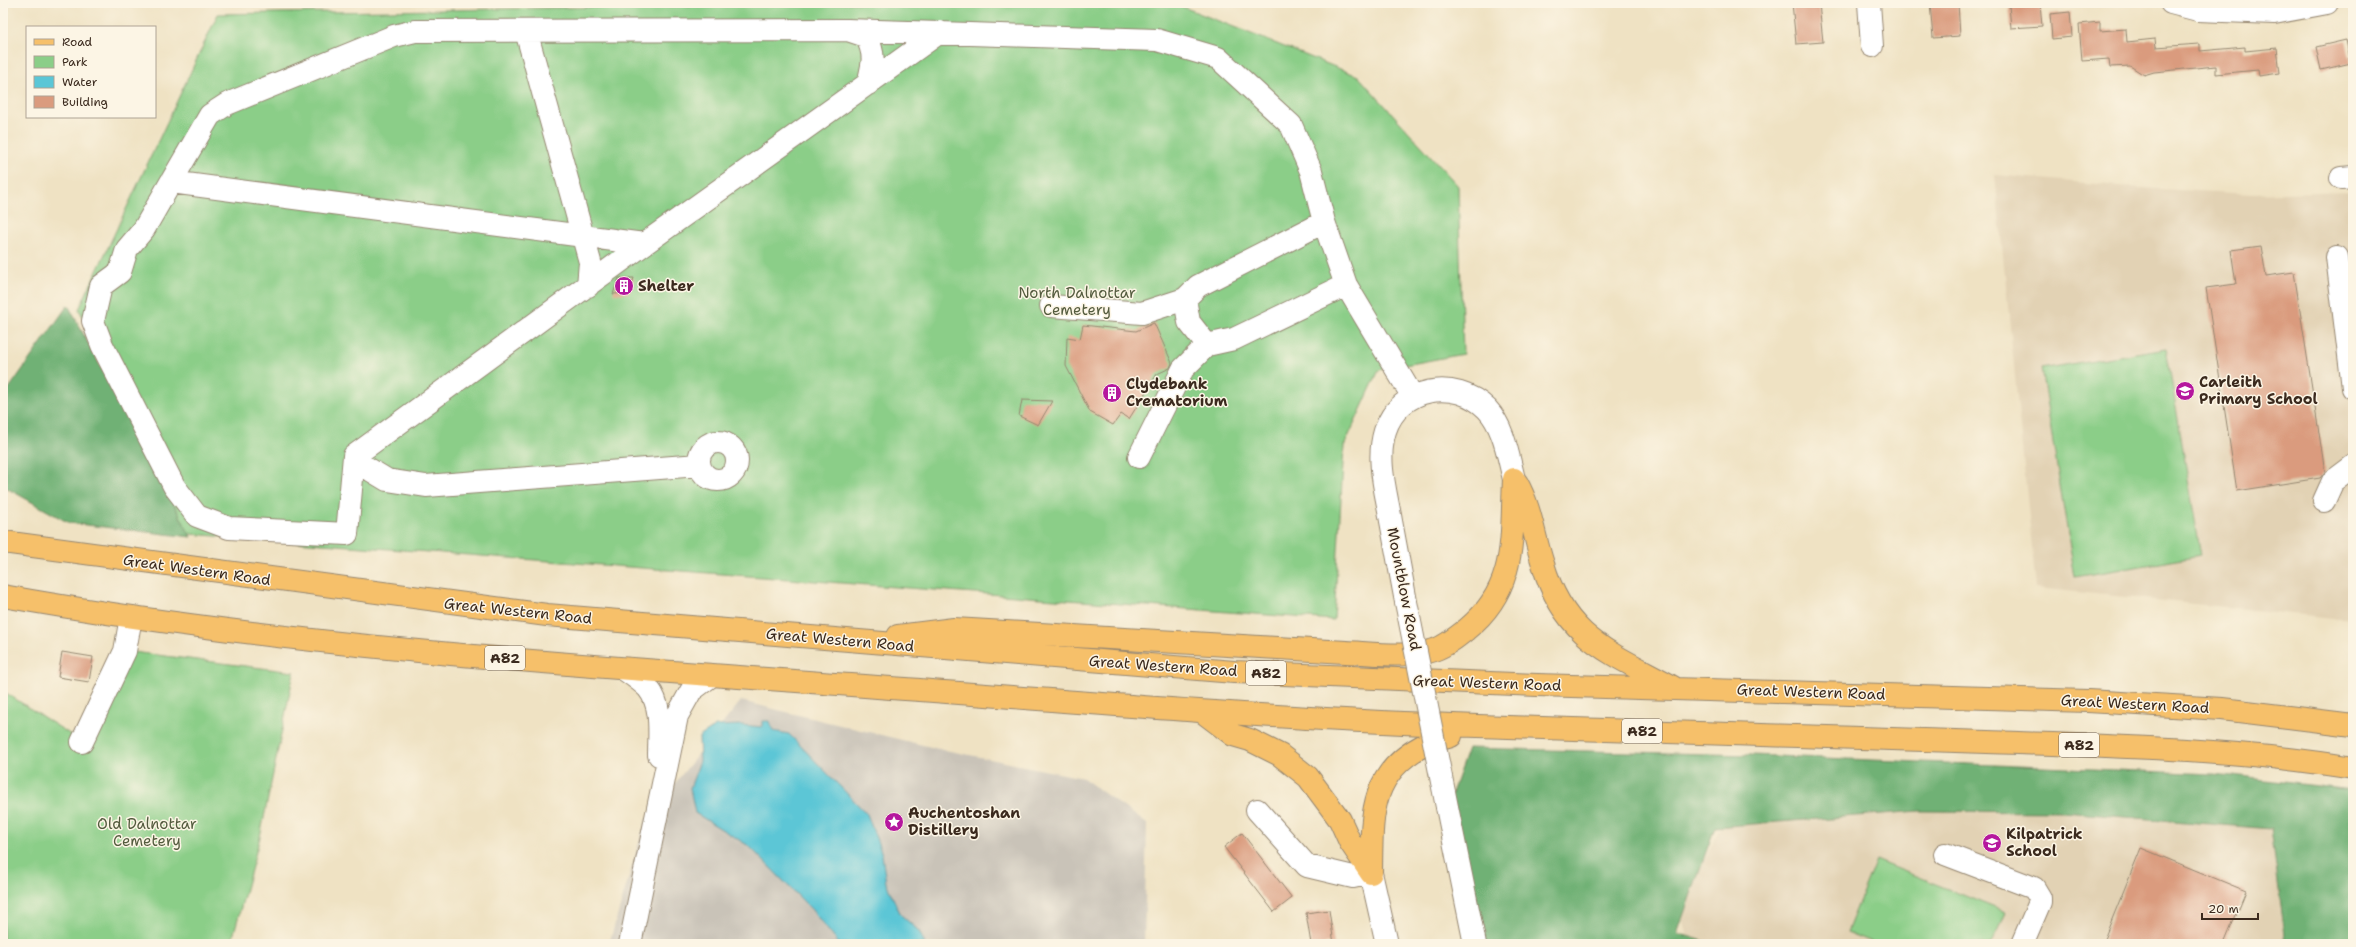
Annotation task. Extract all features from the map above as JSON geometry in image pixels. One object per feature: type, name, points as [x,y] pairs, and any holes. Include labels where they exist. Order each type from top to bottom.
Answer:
[{"type":"main road","points":[[858,641],[954,629],[1346,652],[1395,654],[1433,650],[1455,638],[1475,623],[1492,602],[1502,585],[1509,562],[1513,536],[1514,479]]},
{"type":"main road","points":[[1514,479],[1526,499],[1548,585],[1560,607],[1586,636],[1605,650],[1676,688]]},
{"type":"main road","points":[[3,526],[51,550]]},
{"type":"main road","name":"Great Western Road","points":[[3,542],[51,550],[547,616],[1234,672],[1537,686],[1676,688],[2088,701],[2222,709],[2353,725]]},
{"type":"main road","name":"A82","points":[[3,596],[131,617],[342,642],[625,670],[1204,713],[1480,726],[2115,746],[2311,761],[2353,768]]},
{"type":"main road","points":[[1204,713],[1233,735],[1250,740],[1280,755],[1308,777],[1340,820],[1350,842],[1371,873]]},
{"type":"main road","name":"A82","points":[[1371,873],[1370,832],[1378,792],[1386,777],[1399,763],[1425,744],[1480,726]]},
{"type":"street","points":[[1869,3],[1872,46]]},
{"type":"street","points":[[2172,3],[2198,10],[2274,13],[2327,3]]},
{"type":"street","points":[[847,30],[866,36],[872,48],[873,63],[868,84]]},
{"type":"street","points":[[940,32],[644,244],[354,456],[347,534],[229,528],[197,516],[174,486],[102,345],[93,321],[102,286],[120,272],[127,249],[144,229],[210,115],[227,104],[394,36],[415,31],[847,30],[940,32],[1157,40],[1218,58],[1291,125],[1311,171],[1324,222],[1346,285],[1413,397]]},
{"type":"street","points":[[526,31],[581,235],[590,262],[588,286]]},
{"type":"street","points":[[171,182],[644,244]]},
{"type":"street","points":[[1051,306],[1142,313],[1185,299],[1198,286],[1324,222]]},
{"type":"street","points":[[2337,257],[2353,388]]},
{"type":"street","points":[[1139,457],[1183,369],[1207,345],[1234,339],[1346,285]]},
{"type":"street","points":[[1185,299],[1189,322],[1207,345]]},
{"type":"street","name":"Mountblow Road","points":[[1475,944],[1406,602],[1384,482],[1382,445],[1391,418],[1398,408],[1413,397],[1436,389],[1456,391],[1477,401],[1487,409],[1500,430],[1514,479]]},
{"type":"street","points":[[354,460],[387,480],[426,486],[699,465]]},
{"type":"street","points":[[2324,501],[2333,481],[2353,466]]},
{"type":"street","points":[[82,742],[124,651],[131,617]]},
{"type":"street","points":[[625,670],[647,687],[657,707],[660,728],[656,819]]},
{"type":"street","points":[[630,944],[677,716],[691,691],[711,676]]},
{"type":"street","points":[[1257,810],[1306,866],[1353,877],[1371,873],[1387,944]]},
{"type":"street","points":[[1945,854],[2034,888],[2040,898],[2040,902],[2022,944]]},
{"type":"shaded area","name":"Carleith Primary School","points":[[1995,175],[2142,188],[2252,194],[2353,191],[2353,620],[2036,588]]},
{"type":"shaded area","name":"Auchentoshan Distillery","points":[[741,701],[935,748],[1083,778],[1147,824],[1144,944],[609,944],[646,819]]},
{"type":"shaded area","name":"Kilpatrick School","points":[[2121,772],[2206,773],[2207,820],[2271,829],[2285,944],[1692,944],[1686,934],[1680,907],[1681,887],[1705,859],[1724,819]]},
{"type":"green space","name":"North Dalnottar Cemetery","points":[[833,3],[1173,3],[1358,76],[1458,186],[1463,354],[1379,370],[1344,446],[1334,620],[189,534],[79,309],[218,14]]},
{"type":"green space","points":[[68,305],[191,537],[69,523],[3,486],[3,397]]},
{"type":"green space","points":[[2166,348],[2201,556],[2075,577],[2041,369]]},
{"type":"green space","name":"Old Dalnottar Cemetery","points":[[125,651],[294,672],[260,837],[231,944],[3,944],[3,691],[82,742]]},
{"type":"green space","points":[[1468,748],[1751,755],[2214,774],[2353,790],[2353,944],[2286,944],[2271,829],[2063,812],[1920,811],[1715,827],[1677,933],[1714,944],[1475,944],[1447,807]]},
{"type":"green space","points":[[1876,860],[2005,912],[1992,944],[1877,944],[1847,932]]},
{"type":"water","points":[[762,721],[770,721],[773,731],[789,734],[867,814],[882,854],[886,883],[901,915],[919,931],[925,944],[839,944],[812,910],[749,846],[695,813],[690,788],[700,761],[699,737],[716,726],[741,725],[762,727]]},
{"type":"building","points":[[1792,3],[1819,3],[1823,42],[1796,44]]},
{"type":"building","points":[[1930,3],[1958,3],[1960,36],[1933,38]]},
{"type":"building","points":[[2040,3],[2042,26],[2011,28],[2009,5]]},
{"type":"building","points":[[2070,12],[2072,37],[2052,39],[2050,14]]},
{"type":"building","points":[[2100,22],[2100,31],[2126,29],[2127,42],[2155,39],[2156,47],[2200,44],[2200,51],[2245,47],[2245,51],[2277,48],[2280,73],[2259,76],[2258,70],[2216,74],[2216,66],[2154,72],[2144,75],[2130,66],[2110,67],[2109,59],[2082,61],[2079,24]]},
{"type":"building","points":[[2346,40],[2351,63],[2321,70],[2316,47]]},
{"type":"building","points":[[2261,246],[2266,276],[2294,272],[2325,472],[2320,478],[2237,491],[2206,288],[2236,284],[2231,250]]},
{"type":"building","name":"Shelter","points":[[619,278],[634,278],[629,293],[613,294]]},
{"type":"building","name":"Clydebank Crematorium","points":[[1154,323],[1172,363],[1170,368],[1157,374],[1129,419],[1121,414],[1113,425],[1090,412],[1066,366],[1067,337],[1080,339],[1083,325],[1136,331]]},
{"type":"building","points":[[1022,400],[1052,401],[1038,425],[1019,416]]},
{"type":"building","points":[[62,652],[93,657],[89,682],[58,677]]},
{"type":"building","points":[[1242,833],[1292,898],[1274,912],[1224,847]]},
{"type":"building","points":[[2141,848],[2246,891],[2224,944],[2102,944]]},
{"type":"building","points":[[1329,910],[1334,944],[1311,944],[1306,913]]},
{"type":"place","name":"Shelter","points":[[624,286]]},
{"type":"place","name":"Carleith Primary School","points":[[2185,391]]},
{"type":"place","name":"Clydebank Crematorium","points":[[1112,393]]},
{"type":"place","name":"Auchentoshan Distillery","points":[[894,822]]},
{"type":"place","name":"Kilpatrick School","points":[[1992,843]]}]
